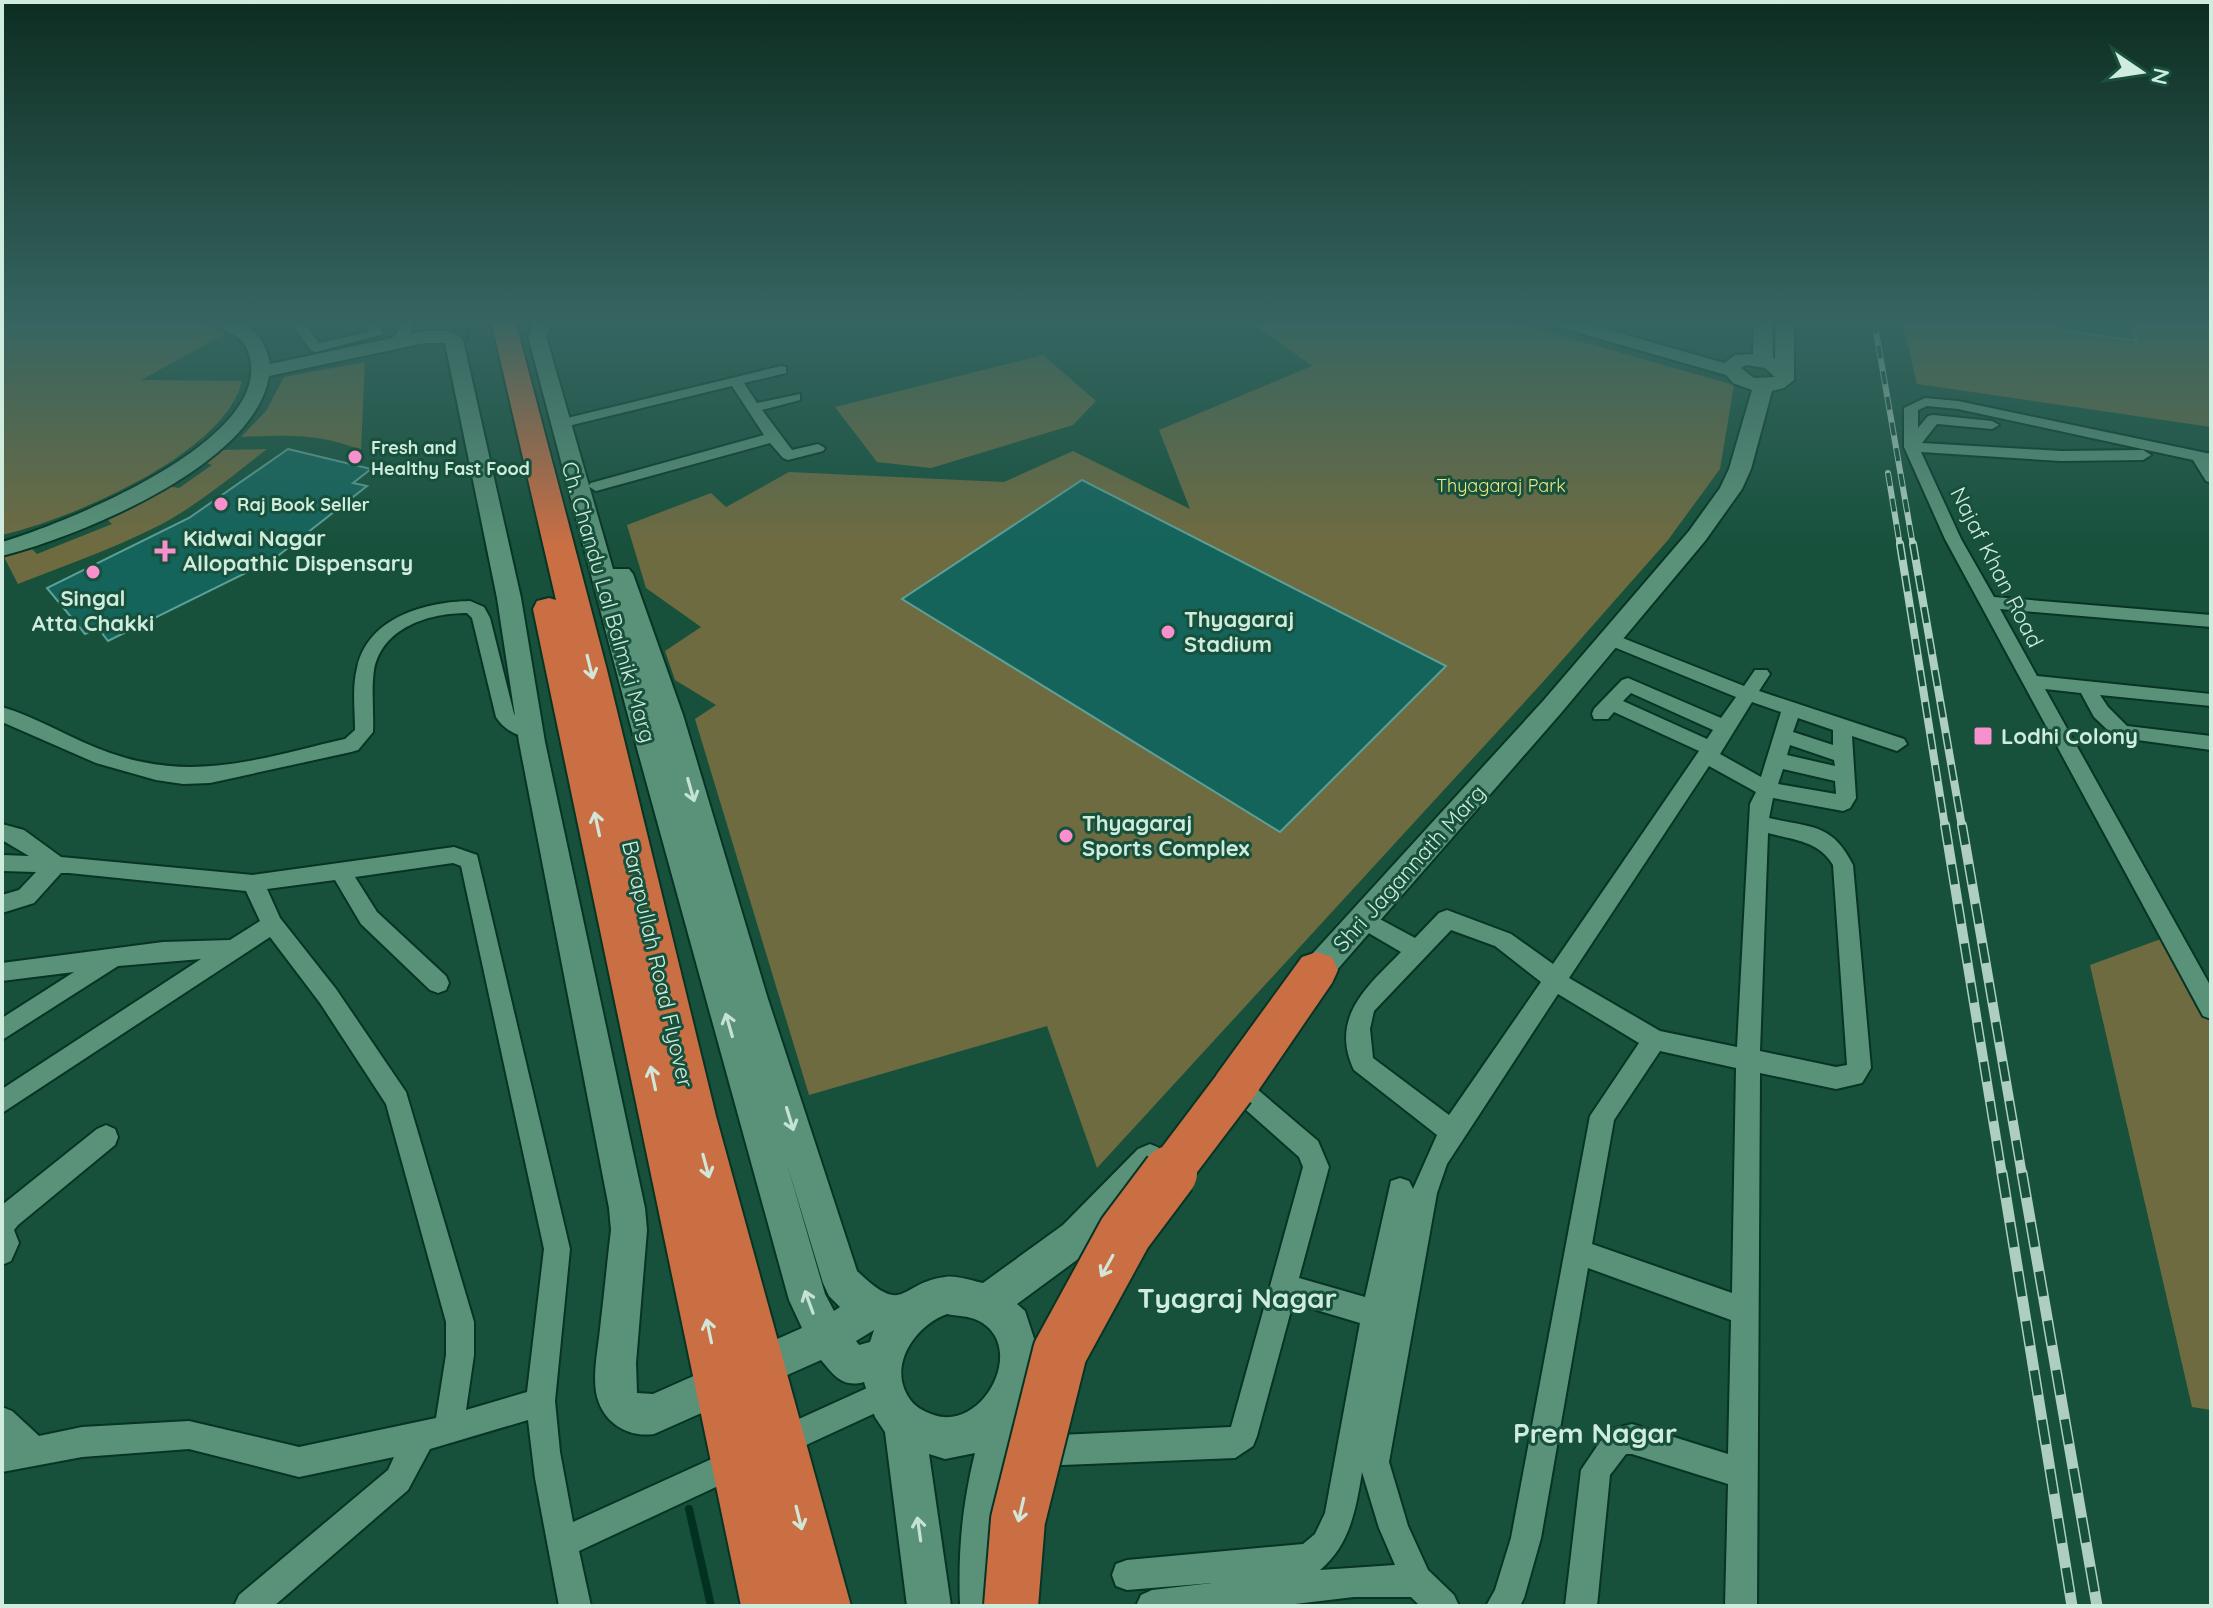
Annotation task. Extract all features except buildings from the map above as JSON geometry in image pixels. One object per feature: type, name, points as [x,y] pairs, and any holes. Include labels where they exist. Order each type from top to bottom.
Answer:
[{"type":"highway","name":"Barapullah Road Flyover","points":[[540,395],[590,670],[693,1116],[821,1606]]},
{"type":"highway","name":"Barapullah Road Flyover","points":[[541,395],[771,1606]]},
{"type":"highway","points":[[1011,1606],[1018,1520],[1060,1352],[1125,1233],[1234,1088],[1317,970]]},
{"type":"street","points":[[2,549],[92,518],[184,467],[236,424],[256,395]]},
{"type":"street","points":[[466,395],[509,598],[530,731],[627,1208],[629,1230],[616,1393],[623,1407],[638,1416],[654,1414],[888,1313],[947,1295],[969,1295],[989,1302],[1005,1316],[1016,1335],[1021,1358],[1018,1382],[1007,1405],[987,1489],[979,1550],[982,1606]]},
{"type":"street","name":"Ch. Chandu Lal Balmiki Marg","points":[[557,395],[656,719],[751,996],[842,1283],[888,1313]]},
{"type":"street","points":[[567,423],[682,395]]},
{"type":"street","points":[[745,395],[788,455],[818,448]]},
{"type":"street","name":"Shri Jagannath Marg","points":[[989,1302],[1076,1238],[1108,1207],[1666,576],[1731,489],[1763,395]]},
{"type":"street","points":[[754,408],[795,397]]},
{"type":"street","name":"Najaf Khan Road","points":[[2207,465],[1958,405],[1925,402],[1911,408],[1911,447],[1985,602],[2210,1004]]},
{"type":"street","points":[[1911,447],[1933,419],[1949,419],[2207,465]]},
{"type":"street","name":"Ch. Chandu Lal Balmiki Marg","points":[[567,423],[596,486],[631,609],[656,719],[808,1300],[811,1344],[892,1392]]},
{"type":"street","points":[[596,486],[773,437]]},
{"type":"street","points":[[1911,447],[2061,456],[2143,455]]},
{"type":"street","points":[[1985,602],[2211,621]]},
{"type":"street","points":[[2,714],[138,769],[187,778],[210,776],[351,745],[364,732],[367,662],[378,645],[403,620],[460,606],[478,611],[505,717],[513,725],[530,731]]},
{"type":"street","points":[[1610,639],[1747,694],[1897,744]]},
{"type":"street","points":[[1431,1597],[1394,1528],[1374,1462],[1419,1211],[1436,1159],[1761,674]]},
{"type":"street","points":[[1726,728],[1632,680],[1606,708],[1711,752],[1767,789],[1843,803],[1846,798],[1842,726]]},
{"type":"street","points":[[2029,681],[2211,700]]},
{"type":"street","points":[[2087,688],[2101,712],[2122,732],[2211,743]]},
{"type":"street","points":[[1741,1606],[1748,1057],[1760,804],[1791,709]]},
{"type":"street","points":[[1783,736],[1844,766]]},
{"type":"street","points":[[1776,760],[1844,766]]},
{"type":"street","points":[[1452,1132],[1362,1063],[1358,1029],[1364,1006],[1447,919],[1503,940],[1535,962],[1555,981],[1655,1040],[1748,1057],[1836,1078],[1854,1075],[1859,1068],[1843,865],[1832,845],[1819,838],[1759,823]]},
{"type":"street","points":[[2,832],[17,836],[56,864]]},
{"type":"street","points":[[2,863],[56,864],[253,883],[454,855],[470,861],[557,1249],[558,1275],[542,1359],[541,1402],[573,1604]]},
{"type":"street","points":[[2,904],[26,897],[56,864]]},
{"type":"street","points":[[341,872],[369,918],[438,983]]},
{"type":"street","points":[[250,1606],[398,1480],[435,1433],[460,1355],[460,1322],[404,1117],[384,1077],[272,924],[253,883]]},
{"type":"street","points":[[1363,919],[1417,950]]},
{"type":"street","points":[[2,1102],[272,924]]},
{"type":"street","points":[[2,972],[163,951],[232,949]]},
{"type":"street","points":[[2,1030],[115,957]]},
{"type":"street","points":[[1502,1606],[1508,1598],[1526,1538],[1602,1116],[1655,1040]]},
{"type":"street","points":[[996,1454],[1235,1443],[1243,1436],[1315,1178],[1315,1159],[1309,1149],[1234,1088]]},
{"type":"street","points":[[2,1252],[6,1243],[2,1228],[29,1199],[106,1137]]},
{"type":"street","points":[[1127,1575],[1309,1559],[1326,1545],[1340,1515],[1400,1190]]},
{"type":"street","points":[[1576,1251],[1743,1311]]},
{"type":"street","points":[[1286,1288],[1375,1314]]},
{"type":"street","points":[[888,1313],[892,1335],[892,1392],[929,1606]]},
{"type":"street","points":[[892,1392],[923,1436],[946,1440],[969,1436],[991,1423],[1007,1405]]},
{"type":"street","points":[[563,1543],[892,1392]]},
{"type":"street","points":[[2,1457],[82,1442],[189,1435],[299,1462],[435,1433],[541,1402]]},
{"type":"street","points":[[2,1421],[33,1450]]},
{"type":"street","points":[[1581,1606],[1596,1470],[1618,1440],[1632,1439],[1744,1474]]},
{"type":"street","points":[[1152,1606],[1354,1581],[1431,1597]]},
{"type":"green space","points":[[2,395],[236,395],[230,408],[207,434],[141,480],[65,515],[2,535]]},
{"type":"green space","points":[[274,395],[363,395],[361,450],[316,438],[241,437],[266,411]]},
{"type":"green space","points":[[883,395],[1089,395],[1096,401],[1073,425],[931,468],[877,462],[835,407]]},
{"type":"green space","name":"Thyagaraj Sports Complex","points":[[1243,395],[1732,395],[1720,469],[1668,540],[1542,683],[1097,1168],[1047,1026],[809,1095],[695,719],[716,705],[675,680],[665,651],[701,627],[646,588],[627,525],[711,493],[726,507],[789,472],[1004,482],[1073,451],[1190,509],[1159,430]]},
{"type":"green space","points":[[1992,395],[2211,395],[2211,427]]},
{"type":"green space","points":[[267,449],[185,510],[105,550],[18,584],[4,557],[32,549],[37,554],[112,524],[107,519],[167,486],[179,488],[212,465],[204,462],[221,450]]},
{"type":"green space","points":[[2169,936],[2211,1011],[2211,1410],[2192,1407],[2090,965]]},
{"type":"waterway","points":[[689,1509],[711,1606]]},
{"type":"railway","points":[[1887,395],[1913,546]]},
{"type":"railway","points":[[1888,473],[1900,546]]},
{"type":"railway","points":[[1900,544],[1945,827]]},
{"type":"railway","points":[[1913,544],[1962,827]]},
{"type":"railway","points":[[1945,825],[2002,1175]]},
{"type":"railway","points":[[1962,825],[2022,1175]]},
{"type":"railway","points":[[2002,1173],[2072,1606]]},
{"type":"railway","points":[[2022,1173],[2097,1606]]},
{"type":"place","name":"Fresh and Healthy Fast Food","points":[[355,457]]},
{"type":"place","name":"Raj Book Seller","points":[[221,504]]},
{"type":"place","name":"Kidwai Nagar Allopathic Dispensary","points":[[165,551]]},
{"type":"place","name":"Singal Atta Chakki","points":[[93,572]]},
{"type":"place","name":"Thyagaraj Stadium","points":[[1168,632]]},
{"type":"place","name":"Lodhi Colony","points":[[1983,736]]},
{"type":"place","name":"Thyagaraj Sports Complex","points":[[1066,836]]},
{"type":"district","name":"Tyagraj Nagar","points":[[1237,1297]]},
{"type":"district","name":"Prem Nagar","points":[[1595,1432]]},
{"type":"park label","name":"Thyagaraj Park","points":[[1501,485]]}]
